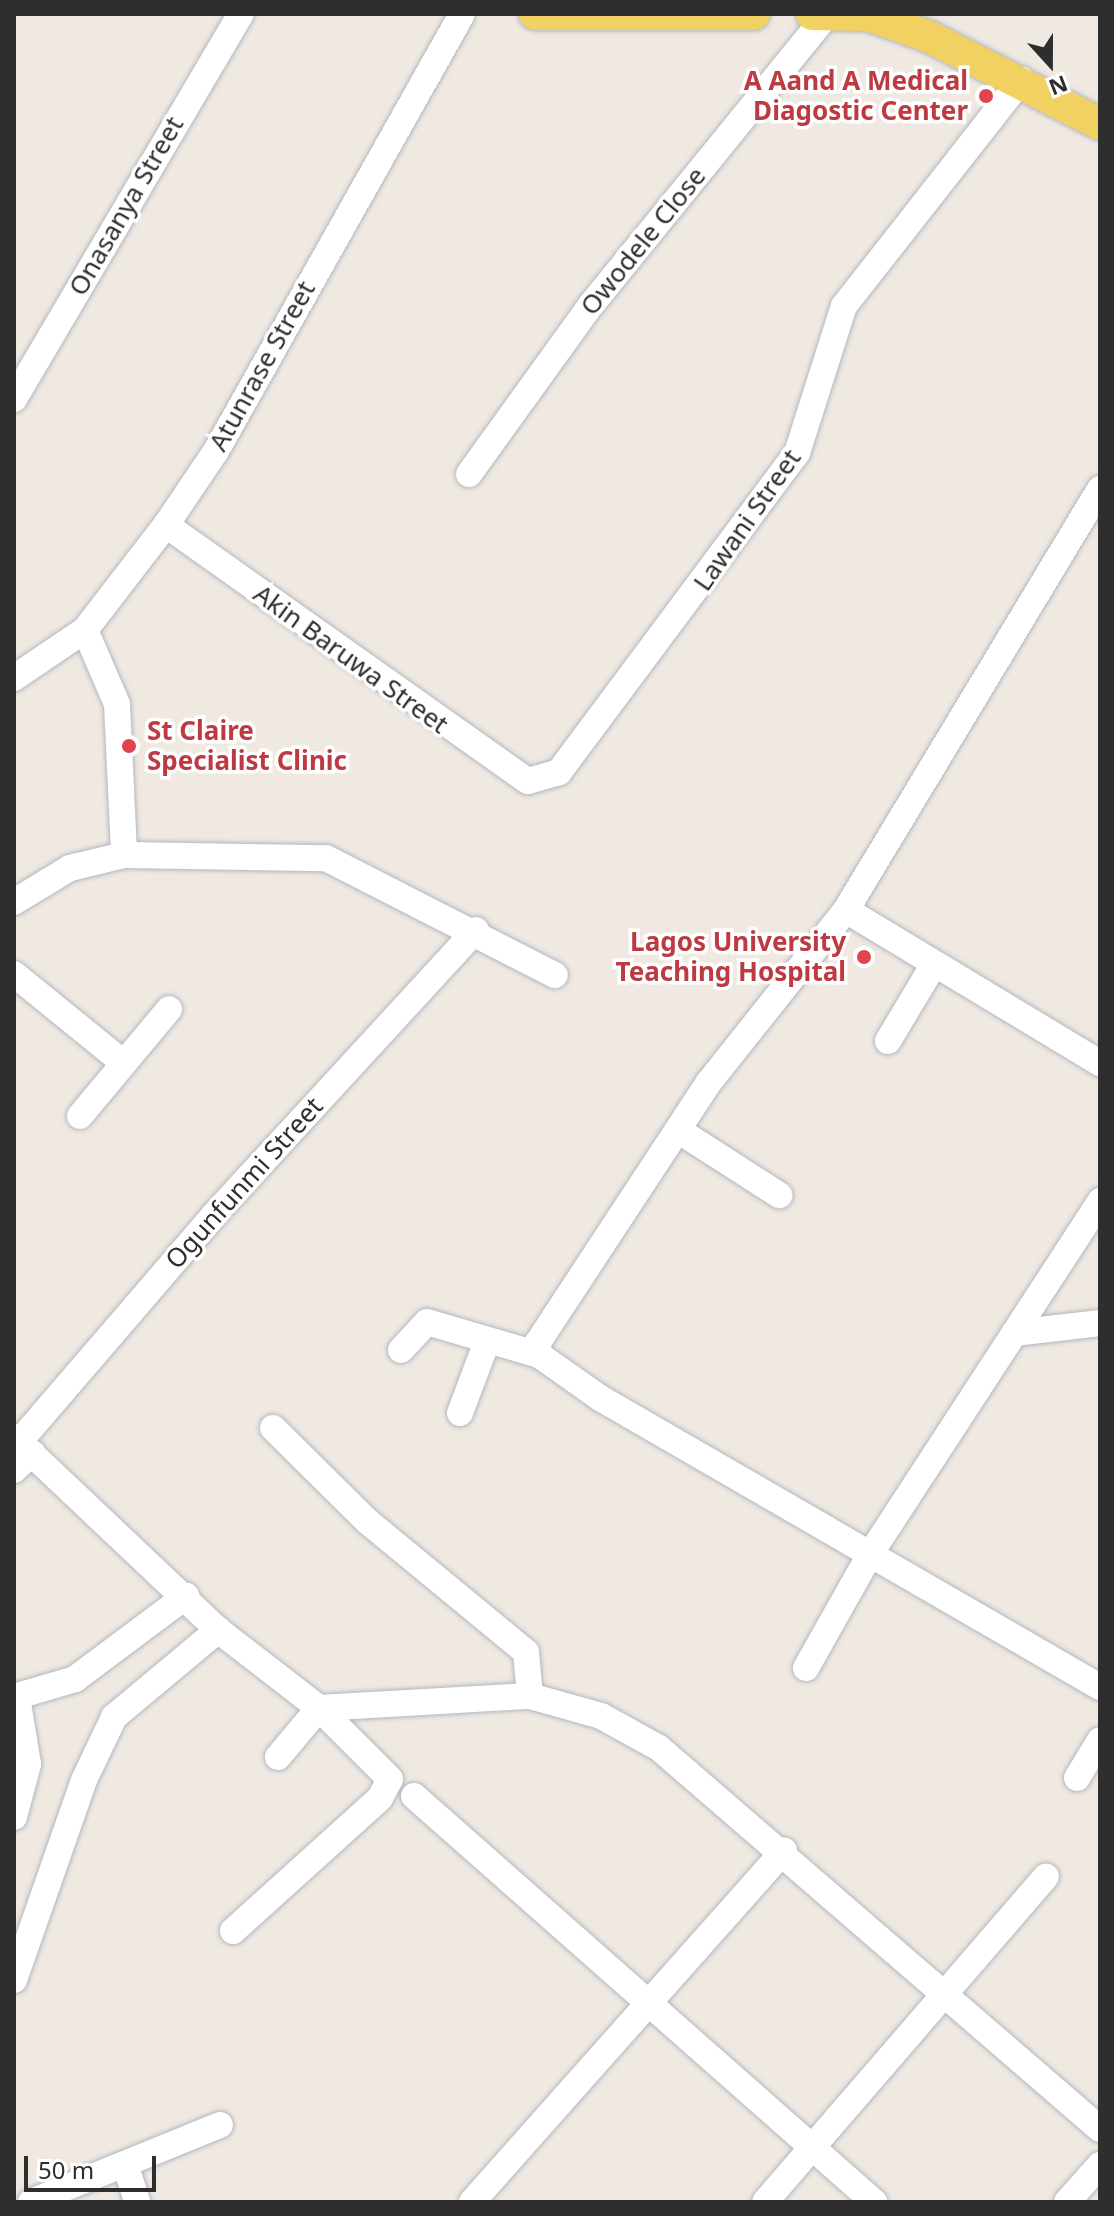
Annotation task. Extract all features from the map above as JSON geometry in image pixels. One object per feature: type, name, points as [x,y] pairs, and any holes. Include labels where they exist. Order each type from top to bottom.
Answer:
[{"type":"main road","points":[[535,14],[754,14]]},
{"type":"main road","points":[[812,14],[868,15],[1022,79],[1100,124]]},
{"type":"main road","points":[[902,14],[1100,109]]},
{"type":"street","name":"Onasanya Street","points":[[14,399],[241,14]]},
{"type":"street","name":"Atunrase Street","points":[[14,678],[38,669],[85,630],[166,525],[216,451],[462,14]]},
{"type":"street","name":"Owodele Close","points":[[469,474],[591,305],[827,15]]},
{"type":"street","name":"Lawani Street","points":[[542,781],[559,772],[797,453],[844,306],[1022,79]]},
{"type":"street","points":[[539,1355],[538,1342],[600,1240],[681,1132],[757,1015],[846,910],[1100,489]]},
{"type":"street","name":"Akin Baruwa Street","points":[[166,525],[428,716],[528,781],[542,781]]},
{"type":"street","points":[[85,630],[117,704],[124,855]]},
{"type":"street","points":[[14,902],[70,868],[124,855],[326,858],[476,930],[555,975]]},
{"type":"street","points":[[846,910],[1100,1063]]},
{"type":"street","name":"Ogunfunmi Street","points":[[20,1451],[214,1215],[476,930]]},
{"type":"street","points":[[888,1041],[945,970]]},
{"type":"street","points":[[14,974],[121,1061]]},
{"type":"street","points":[[80,1116],[121,1061],[169,1009]]},
{"type":"street","points":[[681,1132],[779,1195]]},
{"type":"street","points":[[806,1668],[869,1556],[1100,1201]]},
{"type":"street","points":[[401,1350],[427,1322],[486,1344],[539,1355],[869,1556],[1100,1687]]},
{"type":"street","points":[[1014,1333],[1100,1323]]},
{"type":"street","points":[[460,1413],[486,1344]]},
{"type":"street","points":[[273,1428],[367,1521],[526,1652],[530,1696]]},
{"type":"street","points":[[20,1451],[202,1614],[319,1708],[386,1771],[388,1787],[233,1931]]},
{"type":"street","points":[[14,1817],[28,1764],[15,1697],[75,1679],[202,1614]]},
{"type":"street","points":[[14,1980],[84,1780],[114,1717],[202,1614]]},
{"type":"street","points":[[278,1757],[319,1708],[530,1696],[601,1716],[659,1748],[784,1851],[945,1997],[1100,2129]]},
{"type":"street","points":[[1077,1778],[1100,1740]]},
{"type":"street","points":[[414,1796],[648,1999],[812,2151],[874,2202]]},
{"type":"street","points":[[472,2202],[648,1999],[784,1851]]},
{"type":"street","points":[[765,2202],[945,1997],[1046,1876]]},
{"type":"street","points":[[31,2202],[220,2125]]},
{"type":"street","points":[[125,2164],[137,2202]]},
{"type":"street","points":[[1067,2202],[1100,2165]]},
{"type":"place","name":"A Aand A Medical Diagostic Center","points":[[986,96]]},
{"type":"place","name":"St Claire Specialist Clinic","points":[[129,746]]},
{"type":"place","name":"Lagos University Teaching Hospital","points":[[864,957]]}]
